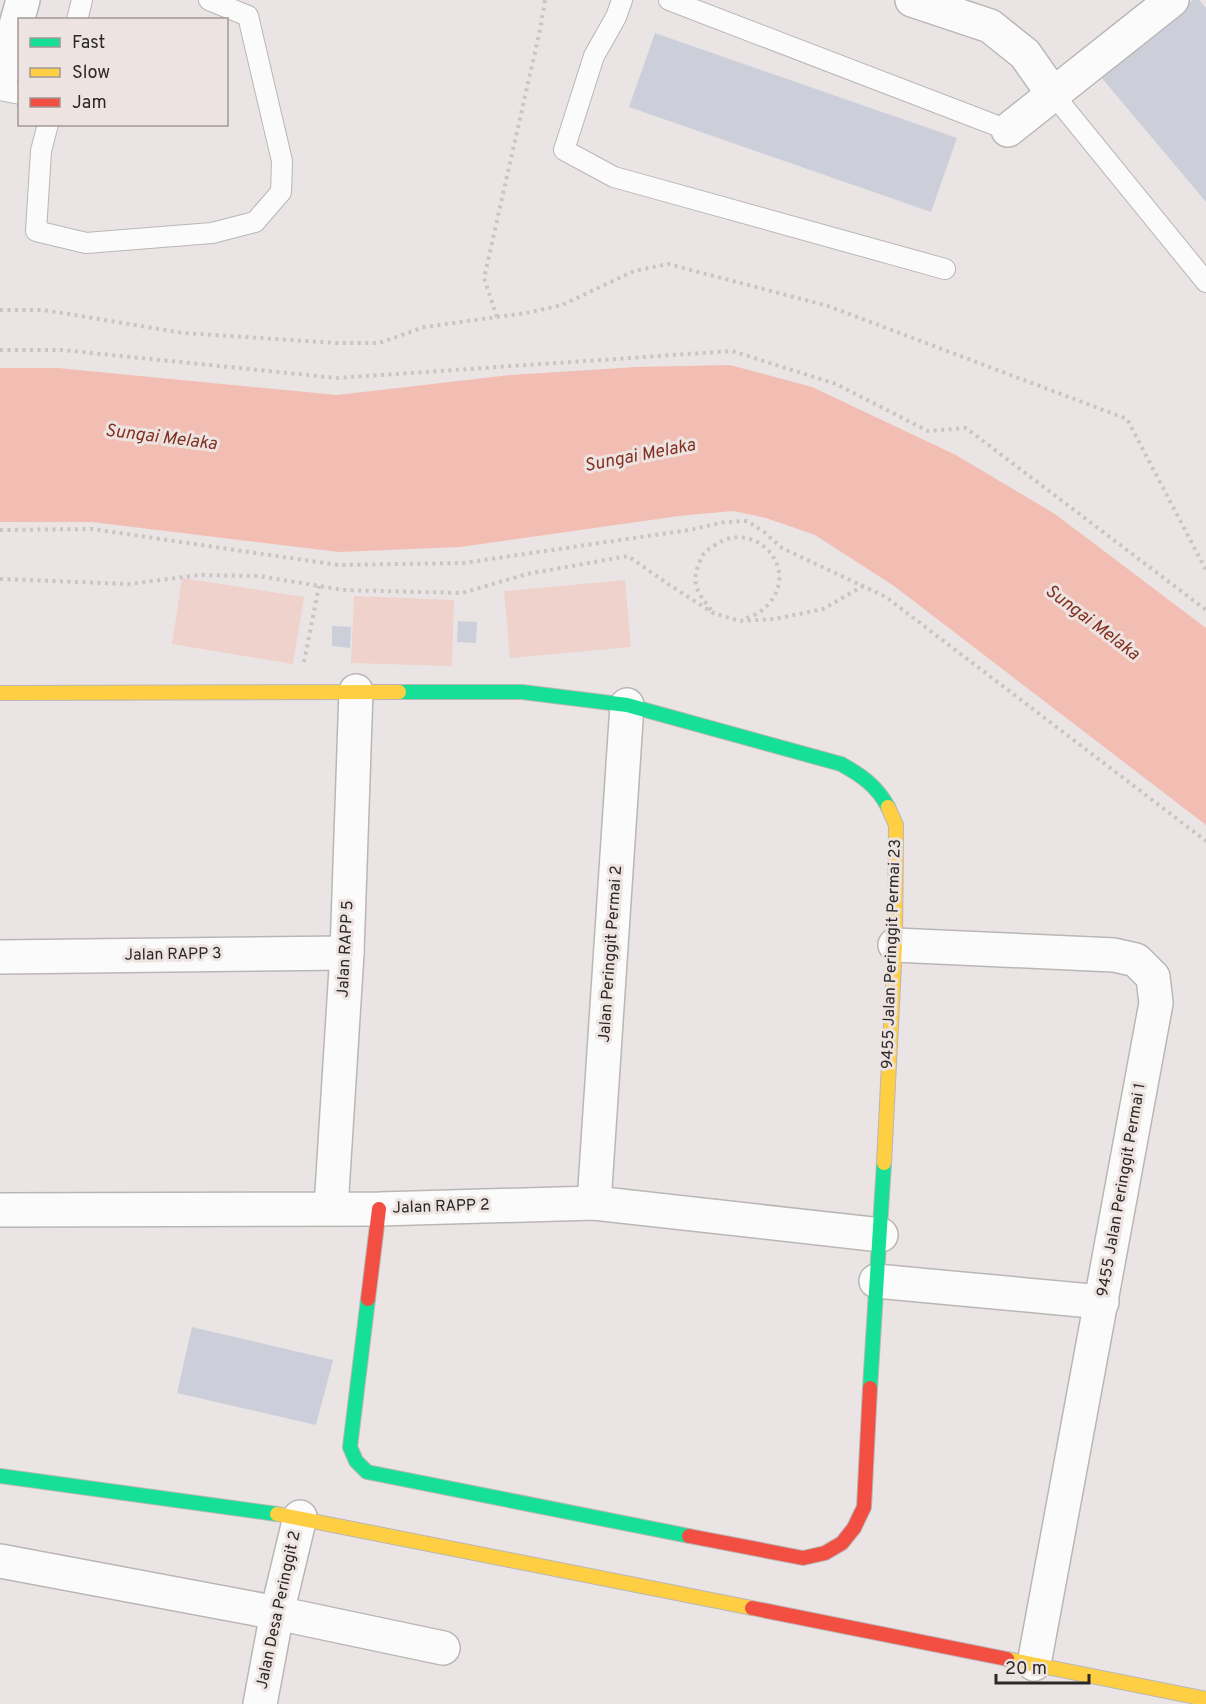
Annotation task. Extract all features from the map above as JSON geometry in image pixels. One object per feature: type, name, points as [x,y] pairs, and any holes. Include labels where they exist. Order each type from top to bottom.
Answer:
[{"type":"street","points":[[0,82],[23,0]]},
{"type":"street","points":[[912,0],[990,26],[1025,54],[1053,94]]},
{"type":"street","points":[[1008,130],[1172,0]]},
{"type":"street","name":"Jalan RAPP 5","points":[[331,1208],[347,953],[356,691]]},
{"type":"street","name":"9455 Jalan Peringgit Permai 23","points":[[0,693],[522,692],[627,705],[841,764],[866,778],[884,800],[896,825],[895,945],[881,1235],[876,1281],[864,1507],[856,1526],[841,1545],[821,1556],[803,1558],[367,1472],[356,1461],[350,1447],[379,1209]]},
{"type":"street","name":"Jalan Peringgit Permai 2","points":[[594,1203],[627,705]]},
{"type":"street","name":"9455 Jalan Peringgit Permai 1","points":[[895,945],[1114,955],[1136,960],[1153,977],[1156,1003],[1034,1664]]},
{"type":"street","name":"Jalan RAPP 3","points":[[0,957],[347,953]]},
{"type":"street","name":"Jalan RAPP 2","points":[[0,1210],[379,1209],[594,1203],[881,1235]]},
{"type":"street","points":[[876,1281],[1102,1302]]},
{"type":"street","points":[[0,1476],[300,1517],[1206,1699]]},
{"type":"street","name":"Jalan Desa Peringgit 2","points":[[260,1704],[277,1612],[300,1517]]},
{"type":"street","points":[[0,1561],[277,1612],[443,1648]]},
{"type":"lane","points":[[78,18],[82,0]]},
{"type":"lane","points":[[48,126],[41,152],[36,231],[86,243],[212,233],[255,222],[281,192],[282,161],[248,16],[209,0]]},
{"type":"lane","points":[[622,0],[616,17],[594,56],[564,150],[614,177],[945,269]]},
{"type":"lane","points":[[669,0],[1008,130]]},
{"type":"lane","points":[[0,90],[18,94]]},
{"type":"lane","points":[[1053,94],[1206,282]]},
{"type":"path","points":[[497,317],[484,278],[545,0]]},
{"type":"path","points":[[0,310],[44,309],[183,333],[338,343],[379,343],[424,327],[526,313],[562,304],[634,271],[668,264],[828,306],[1127,419],[1206,570]]},
{"type":"path","points":[[0,350],[62,350],[337,378],[732,351],[836,384],[928,431],[966,428],[1206,610]]},
{"type":"path","points":[[0,530],[92,529],[338,565],[463,563],[689,530],[725,522],[747,521],[782,548],[886,597],[1206,841]]},
{"type":"path","points":[[713,613],[697,592],[694,574],[703,553],[720,541],[740,536],[760,543],[776,558],[781,578],[774,595],[761,611],[740,621]]},
{"type":"path","points":[[0,579],[129,584],[200,575],[259,576],[343,590],[462,593],[527,574],[628,556],[713,613],[740,621],[775,619],[824,609],[863,586]]},
{"type":"path","points":[[298,691],[319,586]]},
{"type":"shaded area","points":[[182,578],[304,597],[293,664],[172,644]]},
{"type":"shaded area","points":[[625,580],[631,647],[510,658],[504,591]]},
{"type":"shaded area","points":[[354,596],[454,600],[452,666],[351,663]]},
{"type":"water","name":"Sungai Melaka","points":[[730,365],[812,387],[956,455],[1055,514],[1206,628],[1206,825],[894,586],[815,535],[766,518],[733,511],[679,516],[460,547],[339,552],[92,522],[0,522],[0,368],[58,368],[337,395],[511,375],[636,367]]},
{"type":"building","points":[[1193,0],[1199,0],[1206,8],[1206,202],[1101,77]]},
{"type":"building","points":[[655,33],[957,138],[931,212],[629,107]]},
{"type":"building","points":[[458,621],[477,622],[476,643],[457,642]]},
{"type":"building","points":[[332,626],[351,627],[350,648],[332,646]]},
{"type":"building","points":[[192,1327],[333,1360],[316,1425],[177,1393]]},
{"type":"traffic: fast","points":[[399,692],[522,692],[627,705],[841,764],[868,782],[888,807]]},
{"type":"traffic: fast","points":[[870,1388],[884,1163]]},
{"type":"traffic: fast","points":[[368,1299],[350,1447],[356,1461],[367,1472],[689,1536]]},
{"type":"traffic: fast","points":[[0,1476],[277,1514]]},
{"type":"traffic: slow","points":[[0,693],[399,692]]},
{"type":"traffic: slow","points":[[884,1163],[895,945],[896,825],[888,807]]},
{"type":"traffic: slow","points":[[277,1514],[752,1608]]},
{"type":"traffic: slow","points":[[1007,1659],[1206,1699]]},
{"type":"traffic: jam","points":[[368,1299],[379,1209]]},
{"type":"traffic: jam","points":[[689,1536],[803,1558],[825,1553],[842,1543],[854,1528],[864,1507],[870,1388]]},
{"type":"traffic: jam","points":[[752,1608],[1007,1659]]}]
